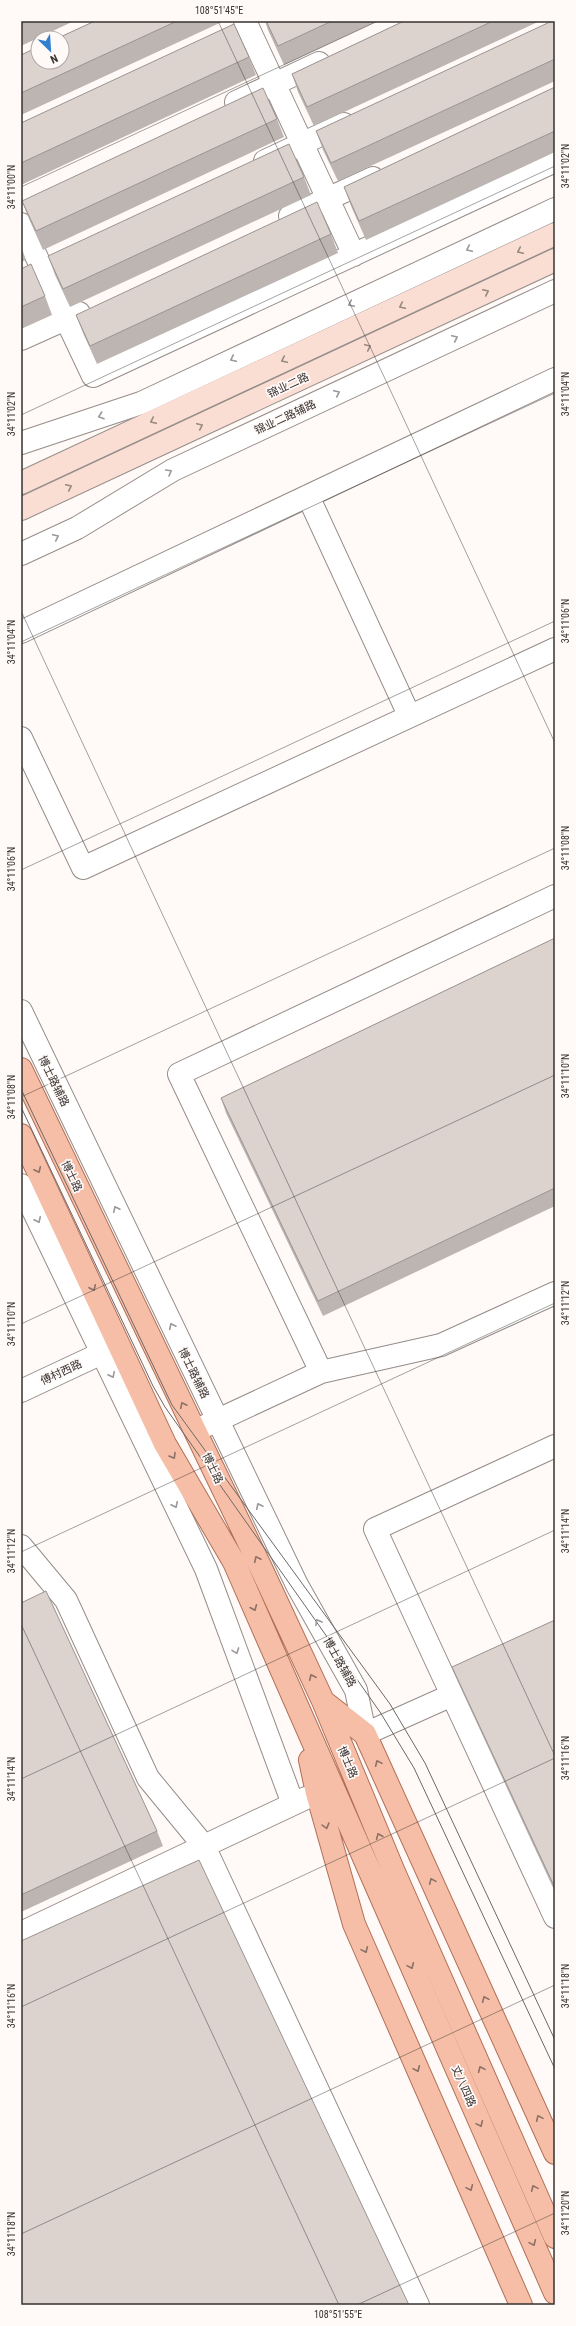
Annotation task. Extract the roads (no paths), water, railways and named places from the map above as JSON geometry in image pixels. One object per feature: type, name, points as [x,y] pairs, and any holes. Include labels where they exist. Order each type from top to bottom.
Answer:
[{"type":"main road","points":[[21,483],[555,234]]},
{"type":"main road","name":"锦业二路","points":[[21,509],[555,260]]},
{"type":"main road","name":"博士路","points":[[21,1069],[323,1701],[394,1872]]},
{"type":"main road","points":[[21,1135],[165,1444],[234,1562],[302,1720],[317,1793],[354,1924],[521,2305]]},
{"type":"main road","points":[[323,1701],[365,1734],[555,2153]]},
{"type":"main road","name":"丈八四路","points":[[302,1720],[555,2294]]},
{"type":"main road","name":"丈八四路","points":[[394,1872],[555,2237]]},
{"type":"street","points":[[225,33],[247,22],[354,255]]},
{"type":"street","points":[[217,111],[337,54]]},
{"type":"street","points":[[244,171],[359,117]]},
{"type":"street","points":[[21,224],[92,376],[555,161]]},
{"type":"street","points":[[270,225],[392,169]]},
{"type":"street","points":[[21,443],[141,402],[555,209]]},
{"type":"street","points":[[21,275],[63,255]]},
{"type":"street","name":"锦业二路辅路","points":[[21,554],[77,528],[173,470],[555,291]]},
{"type":"street","points":[[21,339],[95,306]]},
{"type":"street","points":[[21,632],[555,379]]},
{"type":"street","points":[[308,496],[409,715]]},
{"type":"street","points":[[21,738],[83,868],[409,715],[555,649]]},
{"type":"street","points":[[321,1372],[179,1074],[555,896]]},
{"type":"street","name":"博士路辅路","points":[[21,1011],[297,1584],[356,1690],[365,1734]]},
{"type":"street","points":[[21,1185],[206,1569],[293,1804]]},
{"type":"street","points":[[195,1431],[321,1372],[441,1345],[555,1293]]},
{"type":"street","name":"傅村西路","points":[[21,1391],[102,1353]]},
{"type":"street","points":[[555,1446],[375,1529],[555,1916]]},
{"type":"street","points":[[21,1546],[66,1600],[148,1778],[204,1846],[418,2305]]},
{"type":"street","points":[[365,1734],[452,1695]]},
{"type":"street","points":[[21,1933],[317,1793]]},
{"type":"tram line","points":[[21,1089],[172,1405],[390,1704],[425,1763],[555,2040]]},
{"type":"tram line","points":[[21,1107],[153,1386],[165,1407],[380,1712],[414,1768],[555,2069]]}]
